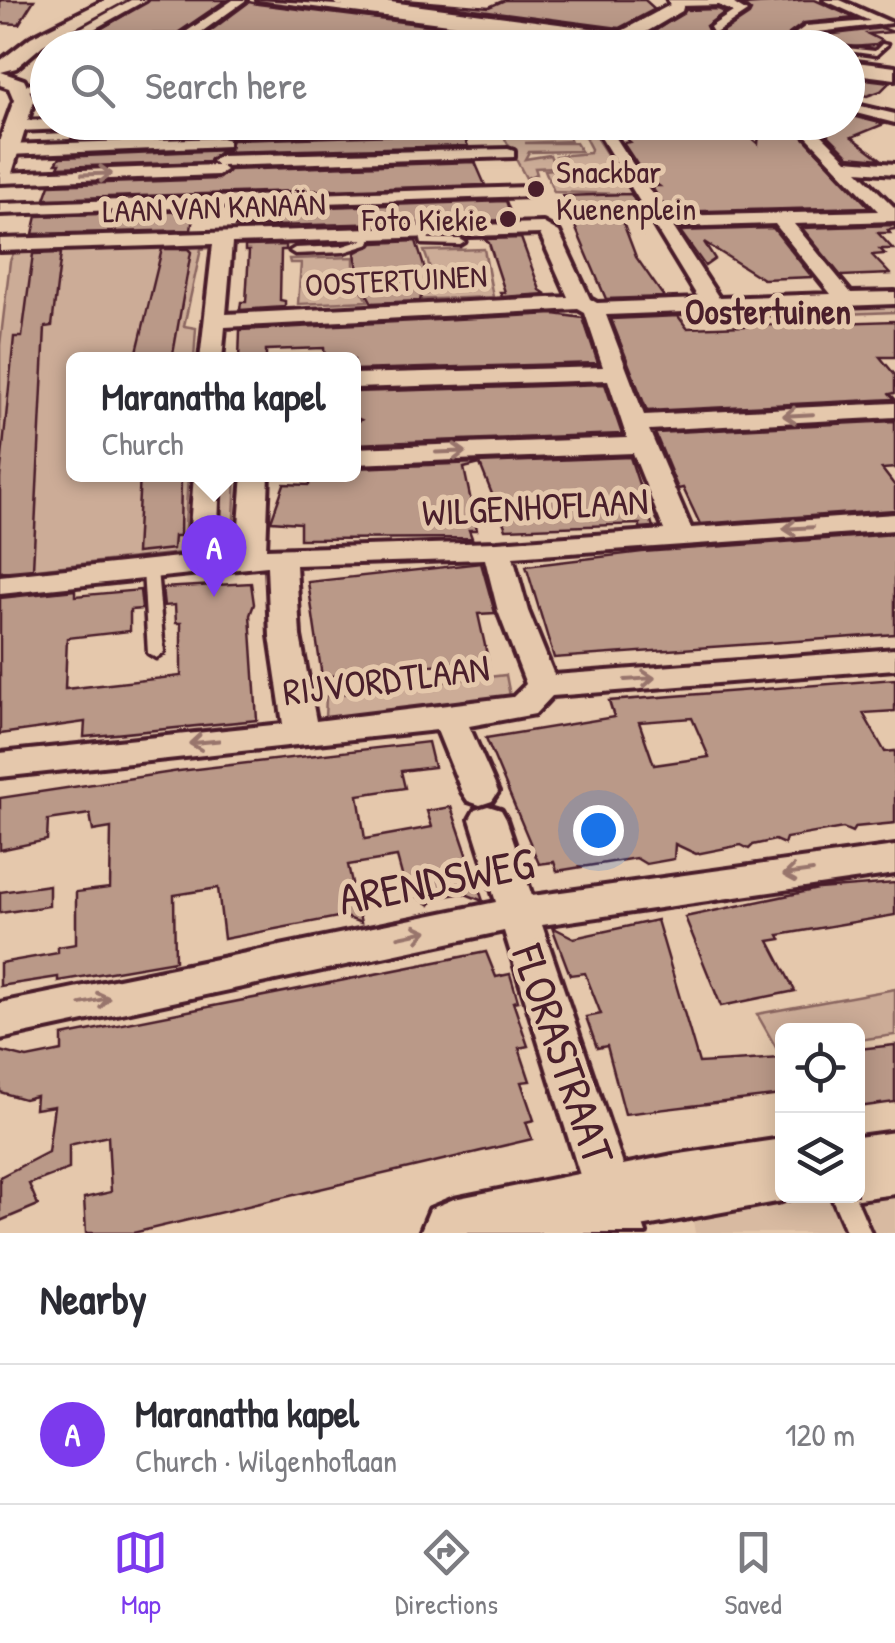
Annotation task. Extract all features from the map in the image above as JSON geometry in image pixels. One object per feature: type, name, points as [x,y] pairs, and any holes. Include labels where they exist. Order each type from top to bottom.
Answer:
[{"type":"street","points":[[32,30],[96,0]]},
{"type":"street","points":[[57,30],[118,0]]},
{"type":"street","points":[[85,30],[140,0]]},
{"type":"street","points":[[200,30],[240,0]]},
{"type":"street","points":[[264,0],[330,2],[564,30]]},
{"type":"street","points":[[635,30],[677,2],[744,0]]},
{"type":"street","points":[[830,0],[890,24]]},
{"type":"street","points":[[303,15],[330,2]]},
{"type":"street","points":[[714,30],[741,12],[721,2]]},
{"type":"street","points":[[377,30],[403,11],[511,30]]},
{"type":"street","points":[[806,30],[890,24]]},
{"type":"street","points":[[465,30],[476,25]]},
{"type":"street","points":[[0,45],[30,31]]},
{"type":"street","points":[[30,52],[14,78],[17,126],[0,175],[284,140]]},
{"type":"street","points":[[865,69],[895,73]]},
{"type":"street","points":[[865,112],[895,119]]},
{"type":"street","points":[[17,126],[30,125]]},
{"type":"street","points":[[501,140],[591,313],[682,537]]},
{"type":"street","points":[[607,140],[708,298]]},
{"type":"street","points":[[818,140],[894,216]]},
{"type":"street","points":[[6,150],[222,145],[508,154]]},
{"type":"street","points":[[212,352],[215,202],[222,145]]},
{"type":"street","points":[[842,165],[895,168]]},
{"type":"street","points":[[0,209],[526,192]]},
{"type":"street","points":[[660,222],[894,216]]},
{"type":"street","points":[[780,220],[839,292]]},
{"type":"street","name":"LAAN VAN KANAÄN","points":[[0,245],[421,230],[547,230]]},
{"type":"street","name":"OOSTERTUINEN","points":[[591,313],[708,298],[839,292],[895,282]]},
{"type":"street","name":"OOSTERTUINEN","points":[[839,292],[895,298]]},
{"type":"street","name":"OOSTERTUINEN","points":[[214,320],[591,313],[895,316]]},
{"type":"street","points":[[361,381],[617,373]]},
{"type":"street","points":[[361,455],[895,410]]},
{"type":"street","points":[[202,562],[207,482]]},
{"type":"street","points":[[257,482],[266,558],[302,732]]},
{"type":"street","name":"WILGENHOFLAAN","points":[[0,585],[202,562],[497,550],[895,522]]},
{"type":"street","points":[[497,550],[513,611],[543,686]]},
{"type":"street","name":"RIJVORDTLAAN","points":[[0,765],[449,718],[523,706],[543,686],[895,659]]},
{"type":"street","name":"FLORASTRAAT","points":[[449,718],[484,805],[613,1216]]},
{"type":"street","name":"ARENDSWEG","points":[[0,1021],[516,913],[895,860]]},
{"type":"street","points":[[865,1167],[895,1162]]},
{"type":"street","points":[[613,1216],[673,1187],[775,1171]]},
{"type":"street","points":[[454,1233],[525,1216],[613,1216],[775,1185]]},
{"type":"lane","points":[[876,53],[884,46]]},
{"type":"lane","points":[[865,51],[895,56]]},
{"type":"lane","points":[[421,230],[425,242],[460,242]]},
{"type":"lane","points":[[294,251],[344,250],[366,242],[368,232]]},
{"type":"lane","points":[[150,569],[156,652]]},
{"type":"lane","points":[[846,1203],[859,1233]]},
{"type":"shaded area","points":[[506,140],[570,140],[525,143],[576,143],[581,151],[529,152],[525,159],[550,155],[555,167],[535,168],[537,174],[526,178]]},
{"type":"shaded area","points":[[586,140],[598,140],[621,166],[640,206],[632,207],[623,194],[554,192],[545,170],[561,168],[556,156],[590,153]]},
{"type":"shaded area","points":[[199,242],[209,248],[201,249],[184,326],[196,328],[194,352],[66,352],[66,482],[188,482],[180,553],[0,573],[0,345],[10,261],[15,249],[156,249]]},
{"type":"shaded area","points":[[484,249],[493,297],[405,300],[406,292],[427,294],[431,272],[424,251]]},
{"type":"shaded area","points":[[354,257],[354,276],[368,301],[298,304],[301,263],[290,263],[289,259]]},
{"type":"shaded area","points":[[895,302],[895,312],[604,323],[602,315]]},
{"type":"shaded area","points":[[218,482],[236,482],[233,540],[230,546],[219,543]]},
{"type":"shaded area","points":[[506,675],[510,696],[325,718],[326,696]]},
{"type":"shaded area","points":[[895,989],[895,1035],[865,1039],[865,1023],[775,1023],[775,1046],[757,1014]]},
{"type":"shaded area","points":[[895,1163],[895,1233],[695,1233],[687,1185],[775,1171],[775,1203],[865,1203],[865,1167]]},
{"type":"building","points":[[0,0],[34,0],[19,24],[0,23]]},
{"type":"building","points":[[150,0],[226,0],[182,30],[99,30]]},
{"type":"building","points":[[404,0],[489,7],[505,0],[645,0],[655,9],[619,28]]},
{"type":"building","points":[[815,0],[855,18],[804,23],[794,30],[726,30],[749,15],[751,11],[744,5]]},
{"type":"building","points":[[249,2],[451,28],[446,30],[211,30]]},
{"type":"building","points":[[686,10],[725,12],[706,26],[708,30],[656,30]]},
{"type":"building","points":[[882,28],[893,32],[868,34],[882,41],[865,46],[865,30]]},
{"type":"building","points":[[865,79],[890,82],[881,91],[867,96]]},
{"type":"building","points":[[865,119],[884,124],[865,132]]},
{"type":"building","points":[[232,140],[465,140],[468,146],[220,152],[209,162],[58,167],[60,163],[56,163],[60,157],[228,150]]},
{"type":"building","points":[[754,140],[758,144],[758,140],[806,140],[869,207],[668,212],[651,186],[659,186],[644,175],[623,143]]},
{"type":"building","points":[[833,140],[856,140],[881,159],[849,156]]},
{"type":"building","points":[[475,162],[485,185],[45,199],[50,185],[218,179],[229,170]]},
{"type":"building","points":[[631,194],[642,213],[619,212],[636,257],[664,297],[606,299],[562,196]]},
{"type":"building","points":[[506,201],[513,220],[235,227],[237,210]]},
{"type":"building","points":[[194,211],[191,230],[33,234],[37,216]]},
{"type":"building","points":[[895,225],[895,229],[888,230],[890,233],[878,233],[893,249],[880,249],[885,254],[872,255],[890,274],[841,276],[802,228]]},
{"type":"building","points":[[773,228],[812,277],[763,279],[704,242],[715,259],[705,266],[680,231]]},
{"type":"building","points":[[521,238],[540,290],[546,294],[502,297],[500,292],[505,292],[489,243],[484,239]]},
{"type":"building","points":[[416,241],[426,273],[420,301],[372,303],[360,281],[355,253],[374,243]]},
{"type":"building","points":[[286,245],[286,250],[281,250],[280,300],[285,301],[285,307],[240,310],[241,302],[246,302],[249,251],[245,251],[245,246]]},
{"type":"building","points":[[162,249],[191,252],[173,352],[137,352]]},
{"type":"building","points":[[61,253],[52,326],[45,327],[33,569],[0,572],[0,478],[14,337],[22,337],[33,254]]},
{"type":"building","points":[[554,314],[583,318],[598,363],[361,370],[361,352],[324,352],[324,348],[239,352],[240,330]]},
{"type":"building","points":[[678,316],[687,328],[895,321],[895,357],[880,357],[895,375],[895,393],[890,394],[895,399],[647,411],[611,319]]},
{"type":"building","points":[[605,384],[622,434],[361,444],[361,392]]},
{"type":"building","points":[[895,421],[895,468],[882,469],[895,486],[895,510],[700,524],[683,488],[678,489],[655,433]]},
{"type":"building","points":[[630,457],[653,527],[640,528],[640,524],[506,529],[480,464],[464,468],[477,530],[469,530],[472,538],[300,539],[300,523],[271,521],[284,484],[361,482],[361,468]]},
{"type":"building","points":[[140,482],[181,482],[180,536],[174,536],[173,549],[136,553]]},
{"type":"building","points":[[895,534],[895,634],[554,658],[526,566],[642,552]]},
{"type":"building","points":[[481,563],[495,613],[478,614],[488,659],[322,677],[308,582]]},
{"type":"building","points":[[251,583],[257,720],[84,737],[85,722],[0,734],[0,598],[75,590],[75,596],[140,590],[142,609],[130,610],[130,631],[67,638],[65,689],[181,676],[181,623],[176,623],[175,605],[164,606],[162,588]]},
{"type":"building","points":[[895,679],[895,711],[863,713],[885,752],[895,751],[895,823],[855,827],[852,832],[843,828],[786,838],[784,844],[775,840],[749,849],[741,845],[696,854],[675,844],[674,859],[646,864],[636,858],[557,871],[554,862],[539,864],[486,738],[614,717],[609,701]],"holes":[[[692,718],[709,757],[654,765],[639,722]]]},
{"type":"building","points":[[428,742],[434,767],[401,771],[405,788],[358,795],[365,839],[432,827],[427,811],[451,807],[483,901],[463,893],[434,898],[430,905],[415,895],[408,897],[397,857],[348,865],[361,923],[343,916],[224,939],[218,888],[174,895],[175,961],[58,981],[58,977],[0,986],[0,963],[58,953],[58,947],[76,944],[76,892],[110,888],[111,828],[93,831],[90,814],[48,820],[47,840],[0,850],[0,798],[179,771]]},
{"type":"building","points":[[895,883],[895,915],[779,935],[781,939],[769,941],[795,991],[721,1006],[685,917],[818,889]]},
{"type":"building","points":[[49,885],[49,906],[0,913],[0,892]]},
{"type":"building","points":[[657,920],[699,1063],[775,1058],[775,1096],[625,1114],[607,1046],[597,1048],[586,1017],[601,1014],[585,973],[570,975],[552,927],[574,938]]},
{"type":"building","points":[[486,952],[496,977],[510,974],[518,1001],[513,1002],[528,1046],[519,1048],[530,1081],[521,1082],[534,1120],[526,1122],[532,1139],[133,1233],[86,1233],[84,1198],[111,1192],[108,1136],[69,1145],[69,1169],[29,1184],[38,1205],[0,1221],[0,1177],[48,1152],[54,1106],[35,1109],[36,1096],[24,1099],[0,1092],[0,1051],[27,1058],[62,1051],[62,1036]]},
{"type":"building","points":[[895,1045],[895,1102],[865,1106],[865,1048]]},
{"type":"place","name":"Snackbar Kuenenplein","points":[[536,189]]},
{"type":"place","name":"Foto Kiekie","points":[[508,219]]},
{"type":"place","name":"Maranatha kapel","points":[[214,597]]},
{"type":"district","name":"Oostertuinen","points":[[768,311]]}]
